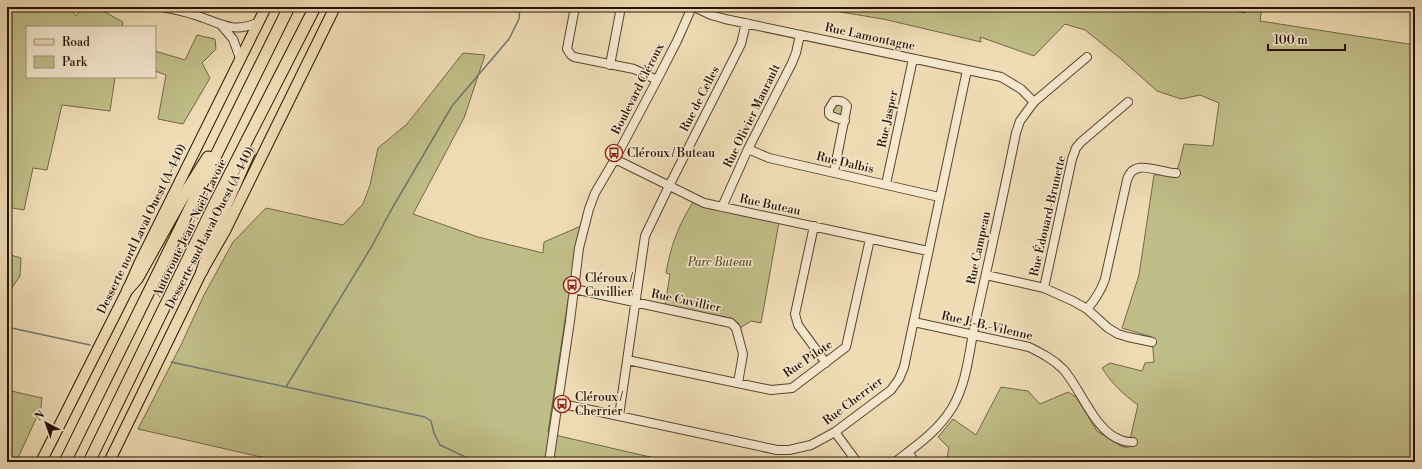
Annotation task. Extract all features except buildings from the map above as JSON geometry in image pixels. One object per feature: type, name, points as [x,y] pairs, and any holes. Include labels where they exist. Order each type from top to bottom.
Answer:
[{"type":"highway","name":"Autoroute Jean-Noël-Lavoie","points":[[65,462],[289,7]]},
{"type":"highway","name":"Autoroute Jean-Noël-Lavoie","points":[[89,462],[216,203],[315,7]]},
{"type":"highway","points":[[202,271],[216,228],[284,69]]},
{"type":"highway","points":[[128,289],[138,279],[184,195],[239,107]]},
{"type":"highway","points":[[57,462],[92,405]]},
{"type":"highway","points":[[92,462],[104,432]]},
{"type":"main road","name":"Desserte nord Laval Ouest (A-440)","points":[[41,462],[128,289],[141,258],[266,7]]},
{"type":"main road","name":"Desserte sud Laval Ouest (A-440)","points":[[109,462],[202,271],[224,231],[335,7]]},
{"type":"street","points":[[162,7],[196,15],[221,25],[240,28],[248,27],[257,23]]},
{"type":"street","points":[[575,7],[567,44],[569,53],[574,57],[640,71],[657,80]]},
{"type":"street","points":[[610,65],[621,7]]},
{"type":"street","name":"Rue Lamontagne","points":[[693,7],[711,14],[746,23],[1001,77],[1020,89],[1034,102]]},
{"type":"street","name":"Boulevard Cléroux","points":[[549,462],[579,248],[589,209],[595,193],[657,80],[693,7]]},
{"type":"street","name":"Rue de Celles","points":[[619,416],[645,236],[741,44],[746,23]]},
{"type":"street","points":[[221,25],[233,39],[240,58]]},
{"type":"street","name":"Rue Olivier Maurault","points":[[722,207],[748,149],[792,63],[800,35]]},
{"type":"street","name":"Rue Campeau","points":[[894,462],[928,436],[942,422],[959,393],[1016,133],[1020,121],[1034,102],[1087,57]]},
{"type":"street","name":"Rue Jasper","points":[[886,184],[913,59]]},
{"type":"street","name":"Rue Cherrier","points":[[558,403],[778,450],[789,450],[811,445],[835,432],[891,390],[899,379],[904,367],[967,70]]},
{"type":"street","name":"Rue Édouard-Brunette","points":[[1044,288],[1072,159],[1076,148],[1128,102]]},
{"type":"street","points":[[834,172],[845,121]]},
{"type":"street","name":"Rue Dalbis","points":[[748,149],[769,158],[939,197]]},
{"type":"street","name":"Rue Buteau","points":[[615,159],[696,200],[722,207],[928,251]]},
{"type":"street","points":[[1087,310],[1096,298],[1105,279],[1126,180],[1129,174],[1140,167],[1176,173]]},
{"type":"street","points":[[814,226],[795,314],[798,325],[826,363]]},
{"type":"street","name":"Rue Pilote","points":[[627,360],[771,390],[792,388],[846,347],[870,239]]},
{"type":"street","points":[[986,275],[1044,288],[1073,301],[1118,334],[1152,342]]},
{"type":"street","name":"Rue Cuvillier","points":[[574,289],[727,322],[734,325],[743,354],[738,383]]},
{"type":"street","name":"Rue J.-B.-Vilenne","points":[[914,322],[1029,347],[1042,353],[1062,368],[1099,424],[1121,440],[1133,442]]},
{"type":"street","points":[[835,432],[857,462]]},
{"type":"street","points":[[908,452],[915,462]]},
{"type":"green space","points":[[7,7],[55,7],[56,12],[71,9],[76,16],[84,7],[96,7],[123,22],[122,26],[26,26],[26,78],[115,78],[110,111],[62,105],[47,170],[33,168],[24,210],[7,207]]},
{"type":"green space","points":[[810,7],[1209,7],[1245,13],[1246,7],[1262,7],[1260,21],[1415,45],[1415,462],[946,462],[949,448],[938,437],[953,419],[976,435],[1001,387],[1028,391],[1040,404],[1068,392],[1076,397],[1097,431],[1121,446],[1128,448],[1138,405],[1118,388],[1102,368],[1110,363],[1142,371],[1145,363],[1154,362],[1152,337],[1122,328],[1139,275],[1154,175],[1176,173],[1184,144],[1213,146],[1219,103],[1200,95],[1181,99],[1157,91],[1120,58],[1085,30],[1065,24],[1034,56],[980,37],[981,42],[883,19]]},
{"type":"green space","points":[[197,35],[215,39],[216,49],[202,63],[210,78],[183,124],[158,119],[166,75],[156,71],[156,51],[185,60]]},
{"type":"green space","points":[[463,53],[485,55],[464,118],[413,214],[478,237],[543,253],[544,242],[581,226],[577,241],[548,432],[559,436],[672,462],[283,462],[138,429],[181,345],[204,295],[233,242],[266,208],[343,225],[363,204],[370,185],[378,148],[407,124]]},
{"type":"green space","points":[[836,105],[840,105],[843,110],[840,115],[836,115],[833,112],[833,108]]},
{"type":"green space","name":"Parc Buteau","points":[[693,202],[779,222],[761,323],[751,321],[740,328],[738,323],[730,318],[665,305],[670,274],[666,273],[670,253],[683,219]]},
{"type":"green space","points":[[7,254],[21,258],[20,276],[7,295]]},
{"type":"green space","points":[[7,390],[42,398],[41,408],[16,462],[7,462]]},
{"type":"waterway","points":[[286,387],[372,246],[390,212],[452,106],[509,39],[519,19],[520,7]]},
{"type":"waterway","points":[[7,327],[90,345]]},
{"type":"waterway","points":[[171,362],[425,417],[431,421],[434,433],[440,445],[476,462]]},
{"type":"place","name":"Cléroux / Buteau","points":[[614,153]]},
{"type":"place","name":"Cléroux / Cuvillier","points":[[572,285]]},
{"type":"place","name":"Cléroux / Cherrier","points":[[562,404]]}]
